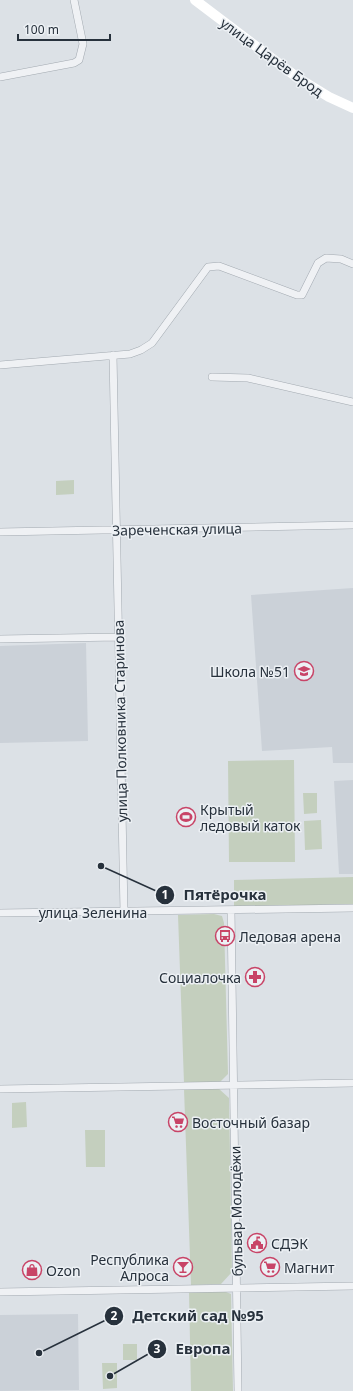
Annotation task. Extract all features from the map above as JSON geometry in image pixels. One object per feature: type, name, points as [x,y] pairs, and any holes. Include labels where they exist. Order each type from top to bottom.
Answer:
[{"type":"street","points":[[0,77],[74,63],[79,60],[83,44],[74,0]]},
{"type":"street","name":"улица Царёв Брод","points":[[195,0],[298,78],[329,97],[353,108]]},
{"type":"street","points":[[0,365],[135,352],[152,343],[208,267],[218,266],[297,295],[302,295],[318,264],[326,258],[341,259],[353,264]]},
{"type":"street","name":"улица Полковника Старинова","points":[[113,355],[118,530],[124,912]]},
{"type":"street","points":[[212,377],[248,378],[353,402]]},
{"type":"street","name":"Зареченская улица","points":[[0,532],[353,525]]},
{"type":"street","points":[[0,639],[119,637]]},
{"type":"street","name":"улица Зеленина","points":[[0,913],[353,908]]},
{"type":"street","name":"бульвар Молодёжи","points":[[231,910],[238,1391]]},
{"type":"street","points":[[0,1089],[353,1083]]},
{"type":"street","points":[[0,1292],[353,1286]]},
{"type":"shaded area","name":"Школа №51","points":[[353,588],[353,763],[333,763],[332,747],[262,751],[251,595]]},
{"type":"shaded area","points":[[86,643],[88,741],[0,743],[0,646]]},
{"type":"shaded area","points":[[353,780],[353,874],[339,874],[334,781]]},
{"type":"shaded area","points":[[78,1314],[79,1390],[0,1391],[0,1315]]},
{"type":"green space","points":[[74,480],[74,494],[56,495],[56,481]]},
{"type":"green space","points":[[294,760],[295,862],[229,862],[228,761]]},
{"type":"green space","points":[[303,793],[317,793],[317,813],[304,814]]},
{"type":"green space","points":[[321,820],[322,849],[305,850],[304,821]]},
{"type":"green space","points":[[353,877],[353,904],[234,907],[234,880]]},
{"type":"green space","points":[[214,914],[222,916],[224,923],[228,1074],[220,1082],[184,1083],[178,915]]},
{"type":"green space","points":[[218,1088],[229,1098],[232,1272],[221,1284],[191,1285],[184,1089]]},
{"type":"green space","points":[[26,1102],[27,1127],[12,1128],[12,1103]]},
{"type":"green space","points":[[85,1130],[105,1130],[105,1167],[86,1167]]},
{"type":"green space","points":[[189,1292],[226,1292],[231,1294],[233,1391],[191,1391]]},
{"type":"green space","points":[[123,1344],[137,1344],[137,1360],[123,1360]]},
{"type":"green space","points":[[102,1363],[117,1363],[117,1388],[103,1389]]},
{"type":"place","name":"Школа №51","points":[[304,671]]},
{"type":"place","name":"Крытый ледовый каток","points":[[186,817]]},
{"type":"place","name":"Пятёрочка","points":[[101,866]]},
{"type":"place","name":"Ледовая арена","points":[[225,936]]},
{"type":"place","name":"Социалочка","points":[[255,977]]},
{"type":"place","name":"Восточный базар","points":[[178,1122]]},
{"type":"place","name":"СДЭК","points":[[257,1243]]},
{"type":"place","name":"Республика Алроса","points":[[183,1267]]},
{"type":"place","name":"Магнит","points":[[270,1267]]},
{"type":"place","name":"Ozon","points":[[32,1270]]},
{"type":"place","name":"Детский сад №95","points":[[39,1353]]},
{"type":"place","name":"Европа","points":[[110,1376]]}]
